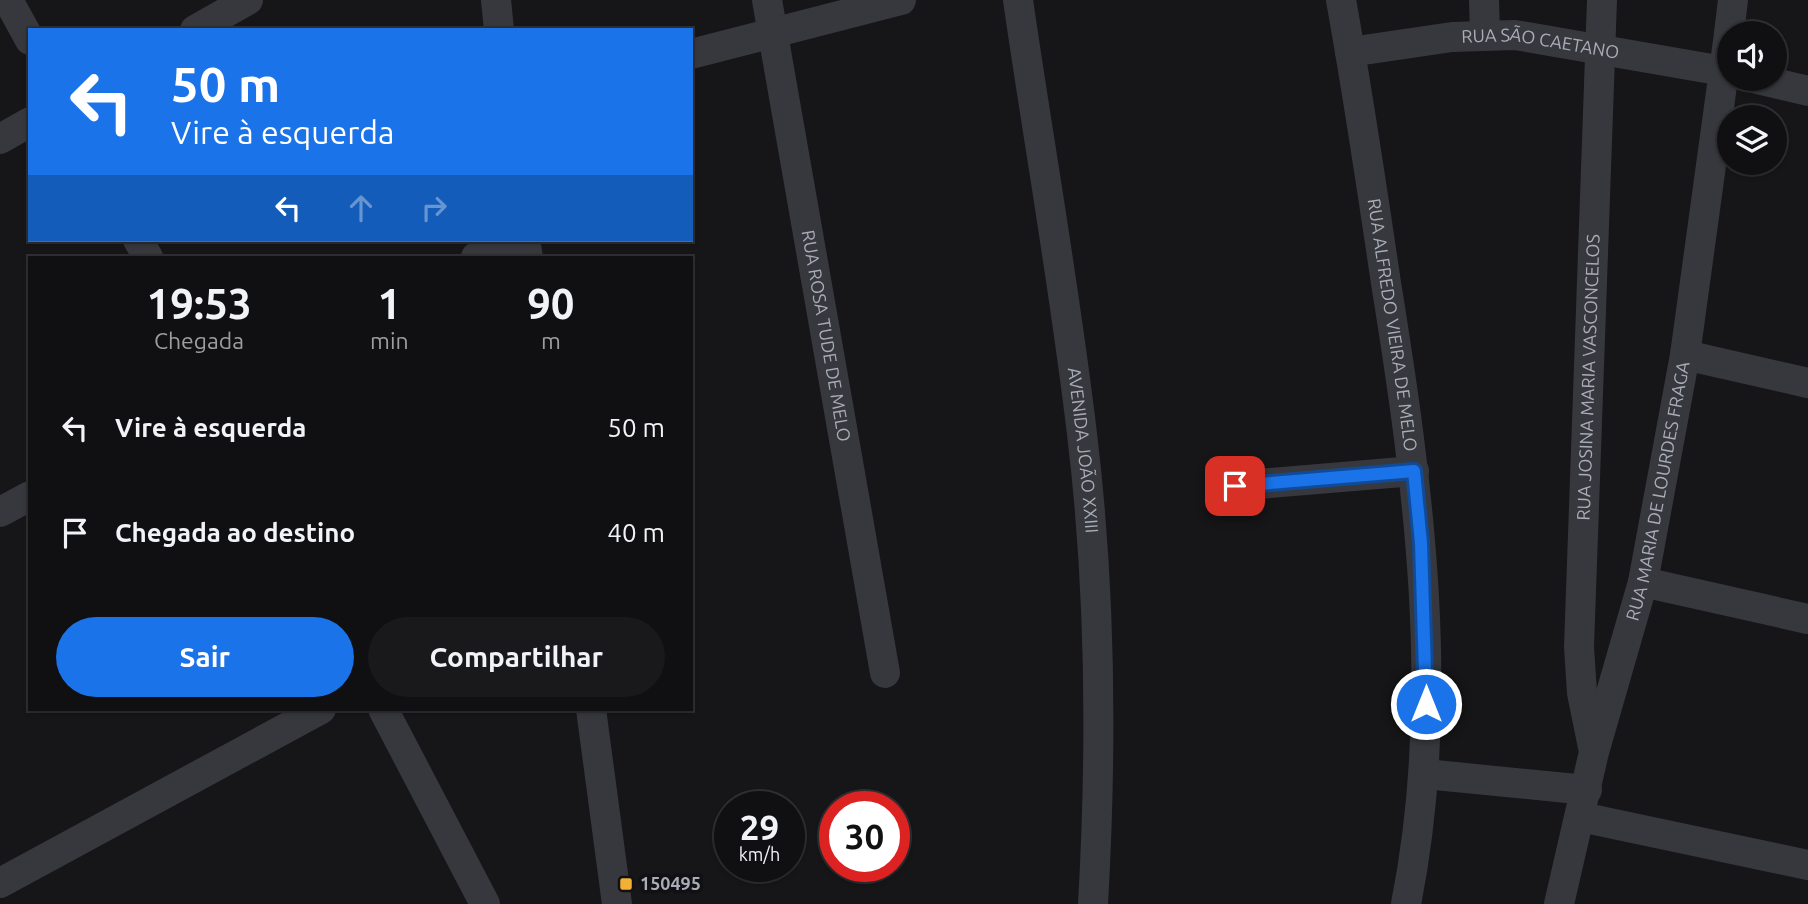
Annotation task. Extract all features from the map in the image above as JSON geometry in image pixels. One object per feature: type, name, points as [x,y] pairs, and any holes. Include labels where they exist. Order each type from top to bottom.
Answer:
[{"type":"street","points":[[8,0],[28,36]]},
{"type":"street","points":[[199,28],[248,0]]},
{"type":"street","points":[[496,0],[499,28]]},
{"type":"street","name":"RUA ROSA TUDE DE MELO","points":[[767,0],[885,673]]},
{"type":"street","points":[[693,53],[771,31],[901,0]]},
{"type":"street","name":"AVENIDA JOÃO XXIII","points":[[1018,0],[1082,434],[1093,562],[1101,697],[1093,904]]},
{"type":"street","name":"RUA ALFREDO VIEIRA DE MELO","points":[[1341,0],[1414,471],[1421,543],[1426,681],[1425,774],[1406,904]]},
{"type":"street","points":[[1484,0],[1485,34]]},
{"type":"street","name":"RUA JOSINA MARIA VASCONCELOS","points":[[1594,752],[1582,693],[1579,647],[1602,0]]},
{"type":"street","name":"RUA MARIA DE LOURDES FRAGA","points":[[1731,21],[1733,0]]},
{"type":"street","name":"RUA SÃO CAETANO","points":[[1350,52],[1485,34],[1514,34],[1717,70]]},
{"type":"street","points":[[1787,86],[1808,91]]},
{"type":"street","name":"RUA MARIA DE LOURDES FRAGA","points":[[1559,904],[1594,752],[1643,582],[1685,355],[1724,91]]},
{"type":"street","points":[[0,139],[28,123]]},
{"type":"street","points":[[478,256],[505,242]]},
{"type":"street","points":[[1685,355],[1808,383]]},
{"type":"street","points":[[1235,486],[1414,471]]},
{"type":"street","points":[[0,512],[28,497]]},
{"type":"street","points":[[1643,582],[1808,619]]},
{"type":"street","points":[[0,883],[317,711]]},
{"type":"street","points":[[384,711],[485,904]]},
{"type":"street","points":[[591,711],[617,904]]},
{"type":"street","points":[[1425,774],[1584,804],[1808,865]]},
{"type":"place","name":"150495","points":[[626,884]]},
{"type":"route","points":[[1235,486],[1414,471],[1421,543],[1426,704]]}]
